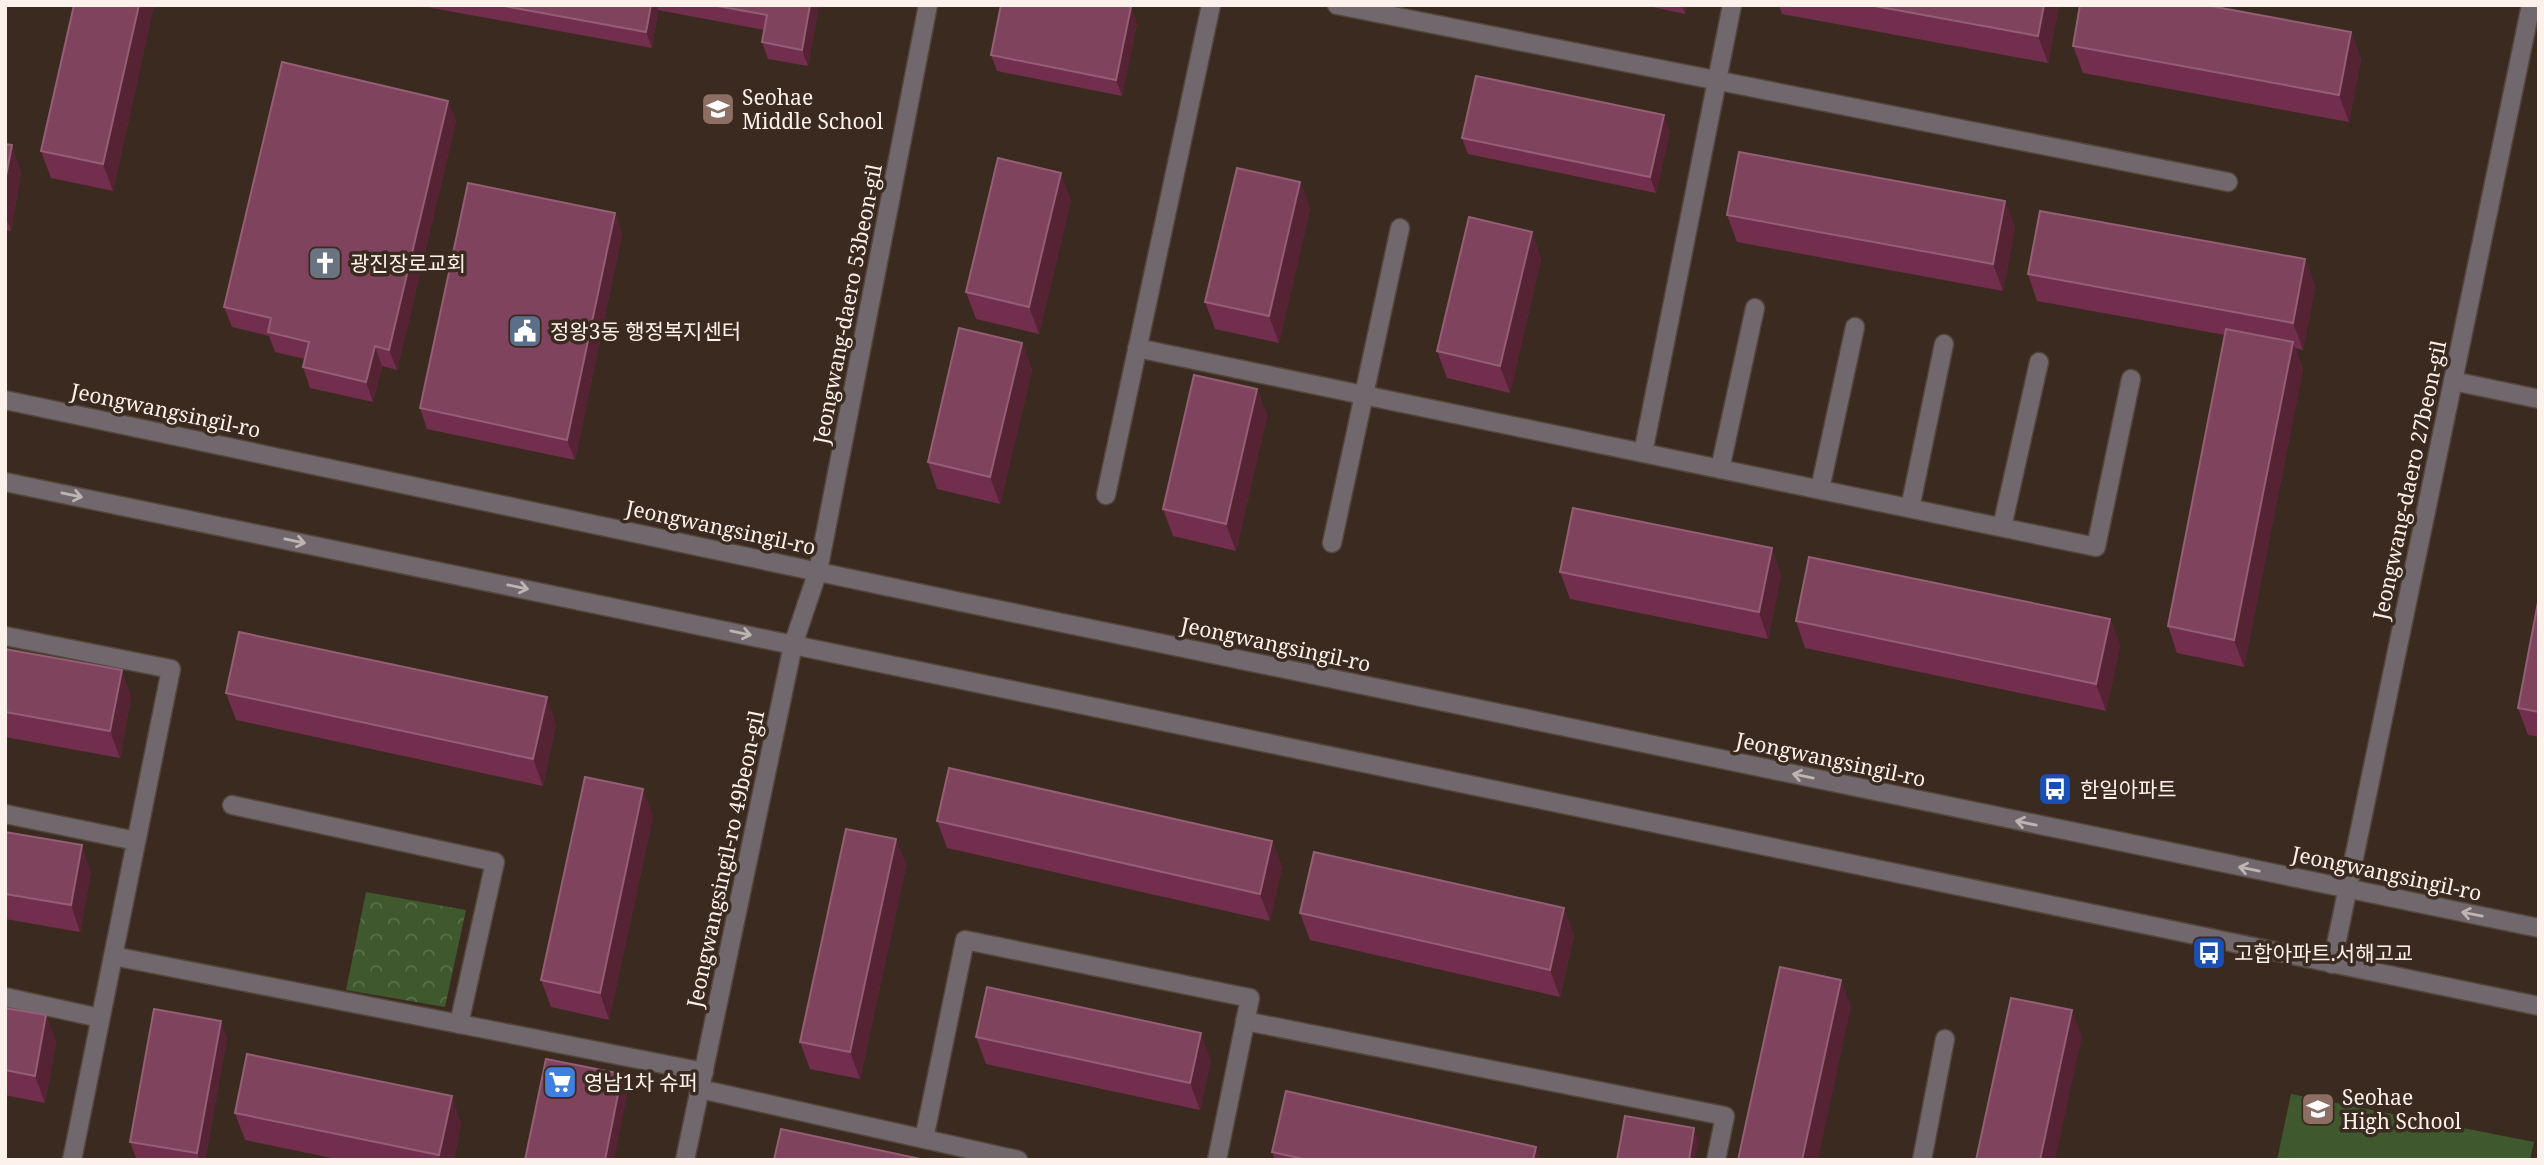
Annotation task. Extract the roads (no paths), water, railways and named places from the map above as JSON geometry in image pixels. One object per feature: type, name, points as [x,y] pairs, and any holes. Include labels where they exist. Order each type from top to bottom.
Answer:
[{"type":"street","name":"Jeongwang-daero 53beon-gil","points":[[818,571],[928,5]]},
{"type":"street","points":[[1106,495],[1211,5]]},
{"type":"street","points":[[1337,5],[2228,182]]},
{"type":"street","points":[[1643,453],[1732,5]]},
{"type":"street","name":"Jeongwang-daero 27beon-gil","points":[[2332,964],[2531,5]]},
{"type":"street","points":[[1332,543],[1400,228]]},
{"type":"street","points":[[1720,469],[1755,308]]},
{"type":"street","points":[[1819,489],[1855,327]]},
{"type":"street","points":[[1910,508],[1944,344]]},
{"type":"street","points":[[1138,348],[2096,547],[2130,379]]},
{"type":"street","points":[[2002,527],[2039,362]]},
{"type":"street","points":[[2453,381],[2539,399]]},
{"type":"street","name":"Jeongwangsingil-ro","points":[[5,400],[2539,928]]},
{"type":"street","points":[[5,482],[2539,1006]]},
{"type":"street","name":"Jeongwangsingil-ro 49beon-gil","points":[[685,1160],[793,645],[818,571]]},
{"type":"street","points":[[5,636],[171,669],[72,1160]]},
{"type":"street","points":[[232,805],[495,862],[459,1024]]},
{"type":"street","points":[[5,814],[136,841]]},
{"type":"street","points":[[924,1139],[965,940],[1250,998],[1217,1160]]},
{"type":"street","points":[[113,956],[459,1024],[702,1080],[924,1139],[1018,1160]]},
{"type":"street","points":[[5,997],[100,1018]]},
{"type":"street","points":[[1245,1021],[1725,1116],[1716,1160]]},
{"type":"street","points":[[1922,1160],[1945,1039]]},
{"type":"place","name":"Seohae Middle School","points":[[718,109]]},
{"type":"place","name":"광진장로교회","points":[[325,263]]},
{"type":"place","name":"정왕3동 행정복지센터","points":[[525,331]]},
{"type":"place","name":"한일아파트","points":[[2055,789]]},
{"type":"place","name":"고합아파트.서해고교","points":[[2209,953]]},
{"type":"place","name":"영남1차 슈퍼","points":[[560,1082]]},
{"type":"place","name":"Seohae High School","points":[[2318,1109]]}]
